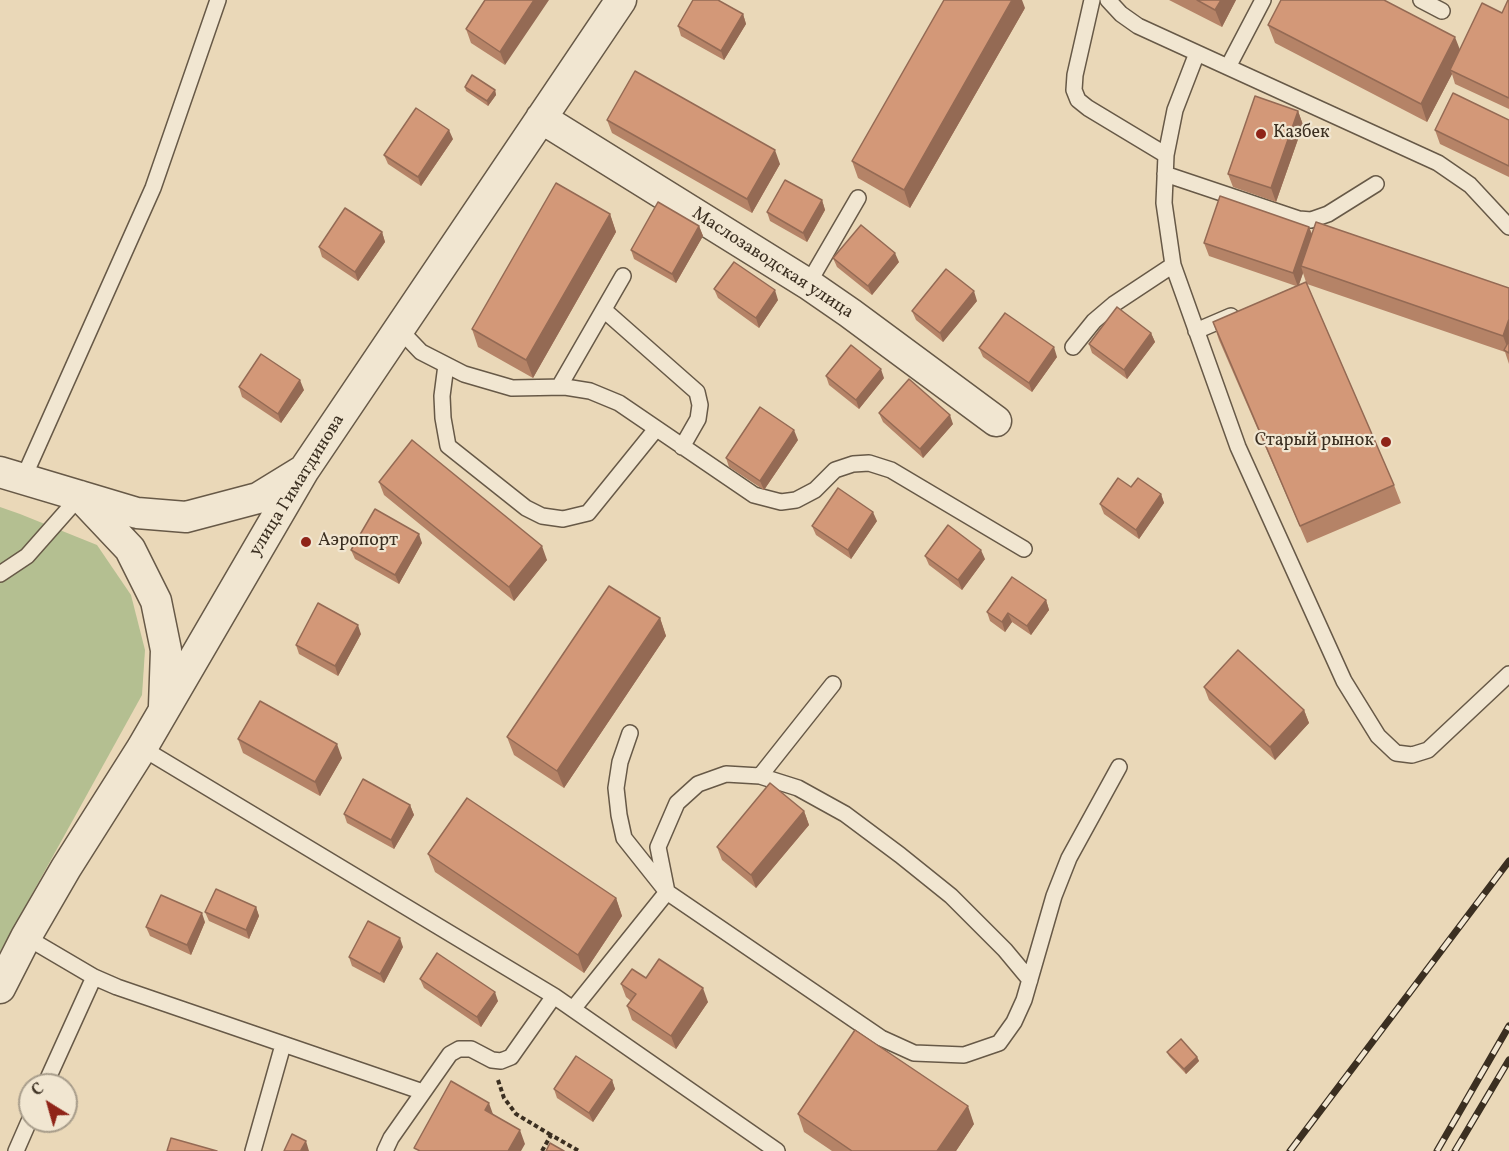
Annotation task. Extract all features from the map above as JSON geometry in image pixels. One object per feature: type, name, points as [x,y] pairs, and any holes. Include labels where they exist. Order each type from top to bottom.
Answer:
[{"type":"street","name":"улица Гиматдинова","points":[[0,988],[26,937],[88,831],[142,748],[304,470],[621,0]]},
{"type":"street","name":"Маслозаводская улица","points":[[542,118],[808,284],[996,421]]},
{"type":"street","points":[[11,476],[137,513],[186,517],[258,498],[304,470]]},
{"type":"street","points":[[80,496],[130,549],[156,601],[166,650],[164,709]]},
{"type":"lane","points":[[11,476],[153,188],[218,0]]},
{"type":"lane","points":[[1092,0],[1075,75],[1074,90],[1077,100],[1166,155]]},
{"type":"lane","points":[[1108,0],[1120,14],[1138,26],[1438,163],[1470,185],[1509,227]]},
{"type":"lane","points":[[1228,67],[1263,0]]},
{"type":"lane","points":[[1421,0],[1442,11]]},
{"type":"lane","points":[[1197,53],[1175,110],[1166,155],[1164,203],[1173,265],[1238,447],[1344,681],[1378,735],[1396,753],[1412,755],[1428,750],[1509,674]]},
{"type":"lane","points":[[1165,174],[1299,219],[1311,220],[1328,214],[1376,184]]},
{"type":"lane","points":[[808,284],[858,198]]},
{"type":"lane","points":[[1073,348],[1094,321],[1114,304],[1173,265]]},
{"type":"lane","points":[[559,387],[623,276]]},
{"type":"lane","points":[[604,310],[697,392],[700,405],[698,419],[682,447]]},
{"type":"lane","points":[[1196,331],[1245,310]]},
{"type":"lane","points":[[399,329],[421,352],[464,374],[512,388],[559,387],[590,392],[619,403],[754,495],[781,502],[796,500],[815,490],[836,470],[853,464],[869,463],[891,470],[1024,549]]},
{"type":"lane","points":[[446,364],[442,396],[448,446],[526,508],[542,516],[563,519],[588,513],[656,429]]},
{"type":"lane","points":[[0,574],[27,556],[80,496]]},
{"type":"lane","points":[[760,776],[833,684]]},
{"type":"lane","points":[[630,733],[616,788],[624,838],[667,892],[881,1038],[914,1053],[964,1055],[999,1043],[1019,1011],[1054,896],[1069,858],[1119,767]]},
{"type":"lane","points":[[142,748],[554,996],[777,1151]]},
{"type":"lane","points":[[667,892],[658,847],[677,803],[698,784],[726,774],[760,776],[798,788],[845,814],[891,848],[951,896],[1005,950],[1030,980]]},
{"type":"lane","points":[[573,1009],[667,892]]},
{"type":"lane","points":[[26,937],[94,977],[117,987],[423,1092]]},
{"type":"lane","points":[[50,1073],[94,977]]},
{"type":"lane","points":[[385,1151],[391,1138],[450,1054],[459,1049],[471,1049],[492,1060],[501,1061],[512,1057],[554,996]]},
{"type":"lane","points":[[253,1151],[283,1045]]},
{"type":"lane","points":[[16,1151],[24,1133]]},
{"type":"path","points":[[492,1060],[508,1106],[516,1114],[579,1151]]},
{"type":"path","points":[[542,1151],[551,1135]]},
{"type":"green space","points":[[0,507],[97,545],[131,595],[145,650],[142,695],[0,952]]},
{"type":"building","points":[[485,0],[534,0],[500,52],[466,29]]},
{"type":"building","points":[[693,0],[718,0],[743,14],[721,51],[678,26]]},
{"type":"building","points":[[944,0],[1012,0],[904,190],[852,161]]},
{"type":"building","points":[[1197,0],[1221,0],[1215,10]]},
{"type":"building","points":[[1281,0],[1384,0],[1455,37],[1421,104],[1268,25]]},
{"type":"building","points":[[1508,0],[1509,98],[1450,70],[1482,3],[1502,13]]},
{"type":"building","points":[[635,71],[775,150],[747,199],[607,120]]},
{"type":"building","points":[[472,75],[495,90],[487,101],[465,87]]},
{"type":"building","points":[[1453,93],[1509,120],[1509,166],[1435,130]]},
{"type":"building","points":[[1255,96],[1298,111],[1271,188],[1228,174]]},
{"type":"building","points":[[416,108],[449,130],[418,177],[384,155]]},
{"type":"building","points":[[785,180],[822,200],[803,233],[767,212]]},
{"type":"building","points":[[556,183],[610,214],[526,360],[472,329]]},
{"type":"building","points":[[1220,196],[1309,227],[1293,273],[1204,243]]},
{"type":"building","points":[[658,202],[699,226],[672,274],[631,250]]},
{"type":"building","points":[[345,208],[382,232],[355,272],[319,247]]},
{"type":"building","points":[[1316,222],[1509,288],[1509,319],[1503,336],[1301,266]]},
{"type":"building","points":[[861,225],[895,253],[868,286],[833,258]]},
{"type":"building","points":[[734,262],[775,290],[756,318],[714,289]]},
{"type":"building","points":[[946,269],[974,291],[940,333],[912,311]]},
{"type":"building","points":[[1306,282],[1394,485],[1300,526],[1213,322]]},
{"type":"building","points":[[1117,307],[1151,333],[1124,370],[1089,344]]},
{"type":"building","points":[[1005,313],[1054,347],[1029,383],[979,348]]},
{"type":"building","points":[[1509,341],[1509,353],[1504,350]]},
{"type":"building","points":[[851,345],[881,369],[856,400],[826,376]]},
{"type":"building","points":[[261,354],[300,380],[278,414],[239,387]]},
{"type":"building","points":[[909,379],[950,415],[920,449],[879,413]]},
{"type":"building","points":[[760,407],[794,430],[760,481],[726,458]]},
{"type":"building","points":[[412,440],[542,546],[509,587],[379,482]]},
{"type":"building","points":[[1118,478],[1131,487],[1138,478],[1161,494],[1136,530],[1100,504]]},
{"type":"building","points":[[838,488],[873,512],[848,550],[812,526]]},
{"type":"building","points":[[375,509],[419,534],[395,575],[351,550]]},
{"type":"building","points":[[948,525],[981,550],[958,580],[925,556]]},
{"type":"building","points":[[1012,577],[1046,600],[1027,626],[1008,613],[1002,622],[987,612]]},
{"type":"building","points":[[609,586],[660,618],[557,771],[507,737]]},
{"type":"building","points":[[318,603],[358,625],[335,666],[296,645]]},
{"type":"building","points":[[1238,650],[1304,710],[1270,747],[1204,687]]},
{"type":"building","points":[[260,701],[337,744],[315,782],[238,739]]},
{"type":"building","points":[[363,779],[410,805],[391,840],[344,814]]},
{"type":"building","points":[[770,783],[804,811],[751,875],[717,847]]},
{"type":"building","points":[[467,798],[616,898],[578,955],[428,854]]},
{"type":"building","points":[[216,889],[256,907],[246,930],[205,912]]},
{"type":"building","points":[[161,895],[202,913],[187,945],[146,927]]},
{"type":"building","points":[[368,921],[400,938],[380,974],[349,957]]},
{"type":"building","points":[[437,953],[495,992],[477,1017],[420,979]]},
{"type":"building","points":[[659,959],[703,988],[671,1036],[627,1006],[636,994],[621,984],[632,969],[646,978]]},
{"type":"building","points":[[855,1030],[968,1106],[937,1151],[852,1151],[798,1114]]},
{"type":"building","points":[[1181,1039],[1197,1057],[1184,1069],[1167,1052]]},
{"type":"building","points":[[576,1056],[612,1080],[589,1113],[554,1089]]},
{"type":"building","points":[[451,1081],[489,1103],[485,1110],[520,1130],[508,1151],[420,1151],[414,1148]]},
{"type":"building","points":[[292,1134],[306,1141],[302,1151],[284,1151]]},
{"type":"building","points":[[171,1138],[217,1151],[167,1151]]},
{"type":"building","points":[[550,1143],[564,1151],[546,1151]]},
{"type":"railway","points":[[1290,1151],[1509,861]]},
{"type":"railway","points":[[1437,1151],[1509,1026]]},
{"type":"railway","points":[[1455,1151],[1509,1060]]},
{"type":"place","name":"Казбек","points":[[1261,134]]},
{"type":"place","name":"Старый рынок","points":[[1386,442]]},
{"type":"place","name":"Аэропорт","points":[[306,542]]}]
